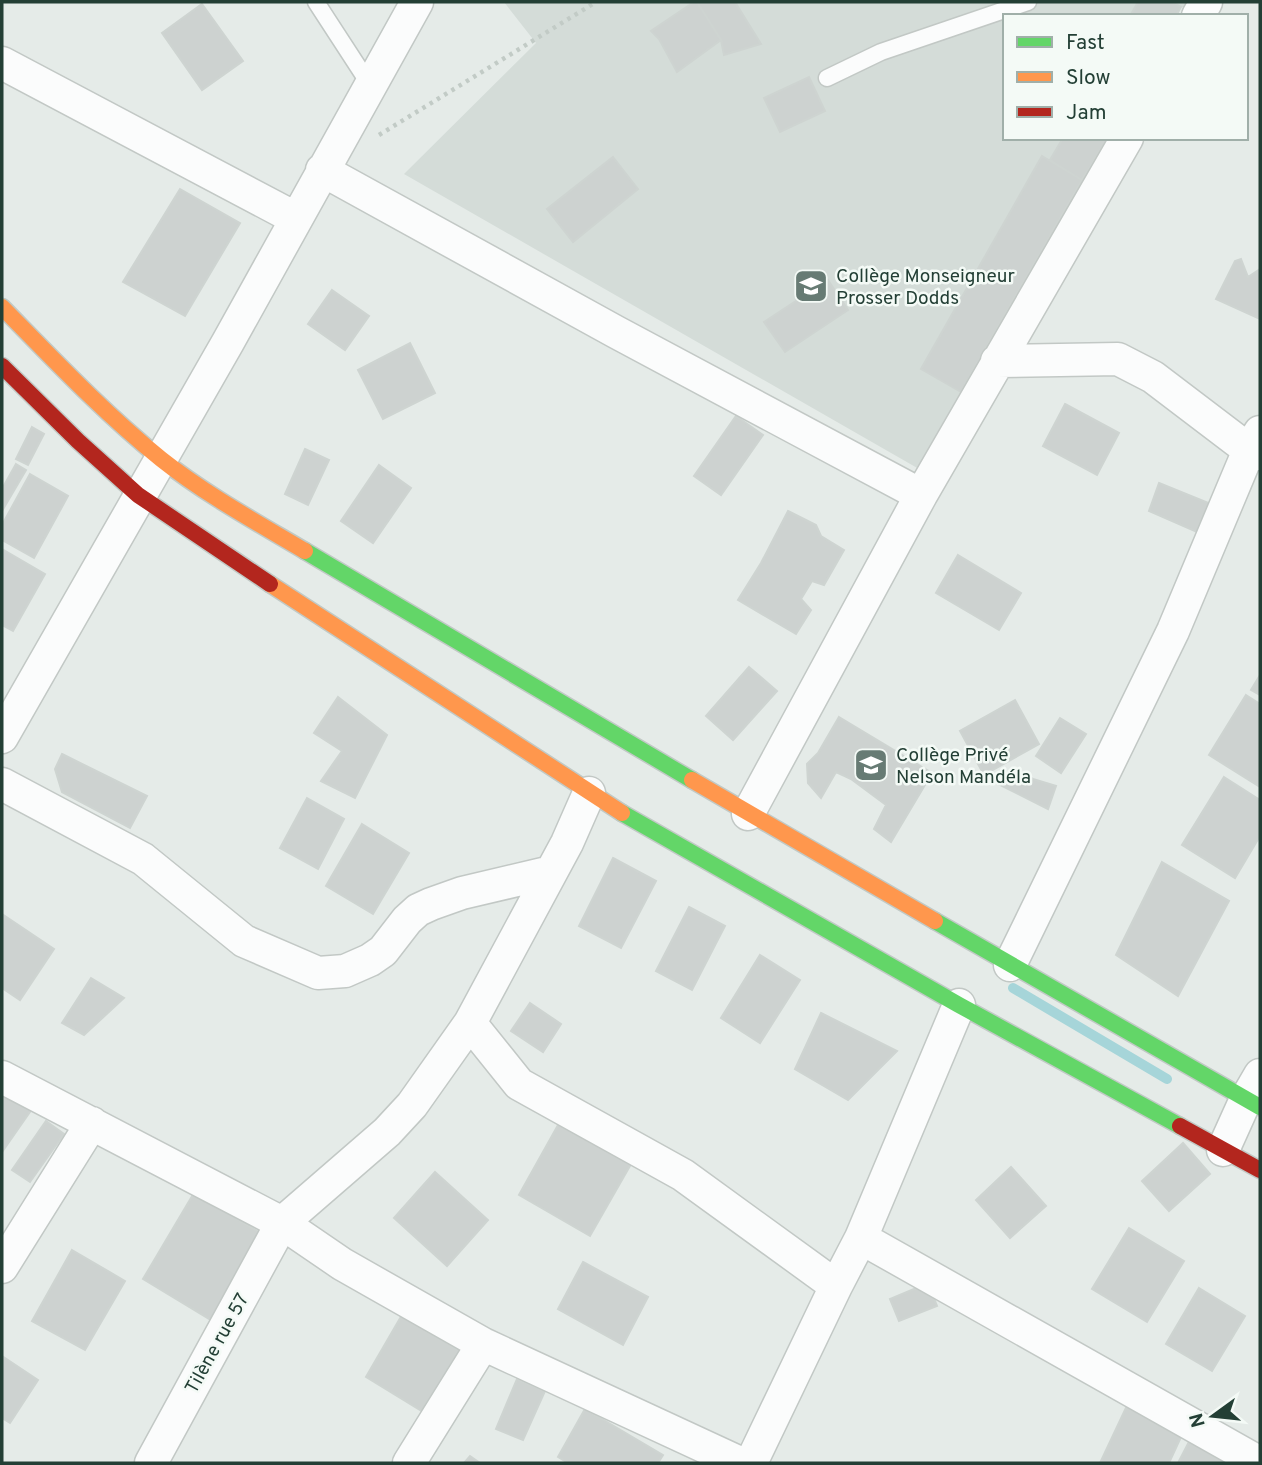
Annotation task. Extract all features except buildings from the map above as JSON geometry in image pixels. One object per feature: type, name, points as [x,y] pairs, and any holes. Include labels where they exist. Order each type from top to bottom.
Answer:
[{"type":"street","points":[[2,737],[13,690],[139,497],[417,2]]},
{"type":"street","points":[[2,63],[295,219]]},
{"type":"street","points":[[748,814],[921,495],[1126,140]]},
{"type":"street","points":[[322,170],[921,495]]},
{"type":"street","points":[[2,307],[86,392],[161,459],[218,499],[748,814],[1010,965],[1256,1094],[1223,1150]]},
{"type":"street","points":[[997,361],[1118,359],[1153,377],[1256,445],[1173,631],[1010,965]]},
{"type":"street","points":[[2,366],[139,497],[589,793],[959,1005],[1260,1170]]},
{"type":"street","points":[[2,784],[143,859],[244,941],[318,973],[345,971],[370,960],[383,951],[418,910],[431,904],[462,893],[551,872]]},
{"type":"street","points":[[282,1223],[387,1132],[412,1105],[470,1023],[567,843],[589,793]]},
{"type":"street","points":[[751,1463],[861,1238],[959,1005]]},
{"type":"street","points":[[470,1023],[519,1084],[683,1175],[836,1286]]},
{"type":"street","points":[[2,1077],[282,1223],[342,1264],[483,1343],[740,1463]]},
{"type":"street","points":[[2,1267],[92,1123]]},
{"type":"street","name":"Tilène rue 57","points":[[150,1463],[282,1223]]},
{"type":"street","points":[[861,1238],[1260,1463]]},
{"type":"street","points":[[409,1463],[483,1343]]},
{"type":"lane","points":[[316,2],[370,85]]},
{"type":"lane","points":[[827,78],[881,52],[1028,2]]},
{"type":"path","points":[[370,141],[596,2]]},
{"type":"shaded area","name":"Collège Monseigneur Prosser Dodds","points":[[504,2],[1196,2],[1191,8],[1181,7],[1177,14],[1003,14],[1003,140],[1107,140],[919,469],[404,174],[536,43]]},
{"type":"waterway","points":[[1013,988],[1167,1079]]},
{"type":"traffic: fast","points":[[305,551],[692,780]]},
{"type":"traffic: fast","points":[[622,813],[959,1005],[1180,1126]]},
{"type":"traffic: fast","points":[[935,921],[1260,1107]]},
{"type":"traffic: slow","points":[[2,307],[99,404],[161,459],[213,496],[305,551]]},
{"type":"traffic: slow","points":[[270,584],[622,813]]},
{"type":"traffic: slow","points":[[692,780],[935,921]]},
{"type":"traffic: jam","points":[[2,366],[78,441],[138,495],[270,584]]},
{"type":"traffic: jam","points":[[1180,1126],[1260,1170]]},
{"type":"place","name":"Collège Monseigneur Prosser Dodds","points":[[811,286]]},
{"type":"place","name":"Collège Privé Nelson Mandéla","points":[[871,765]]}]
